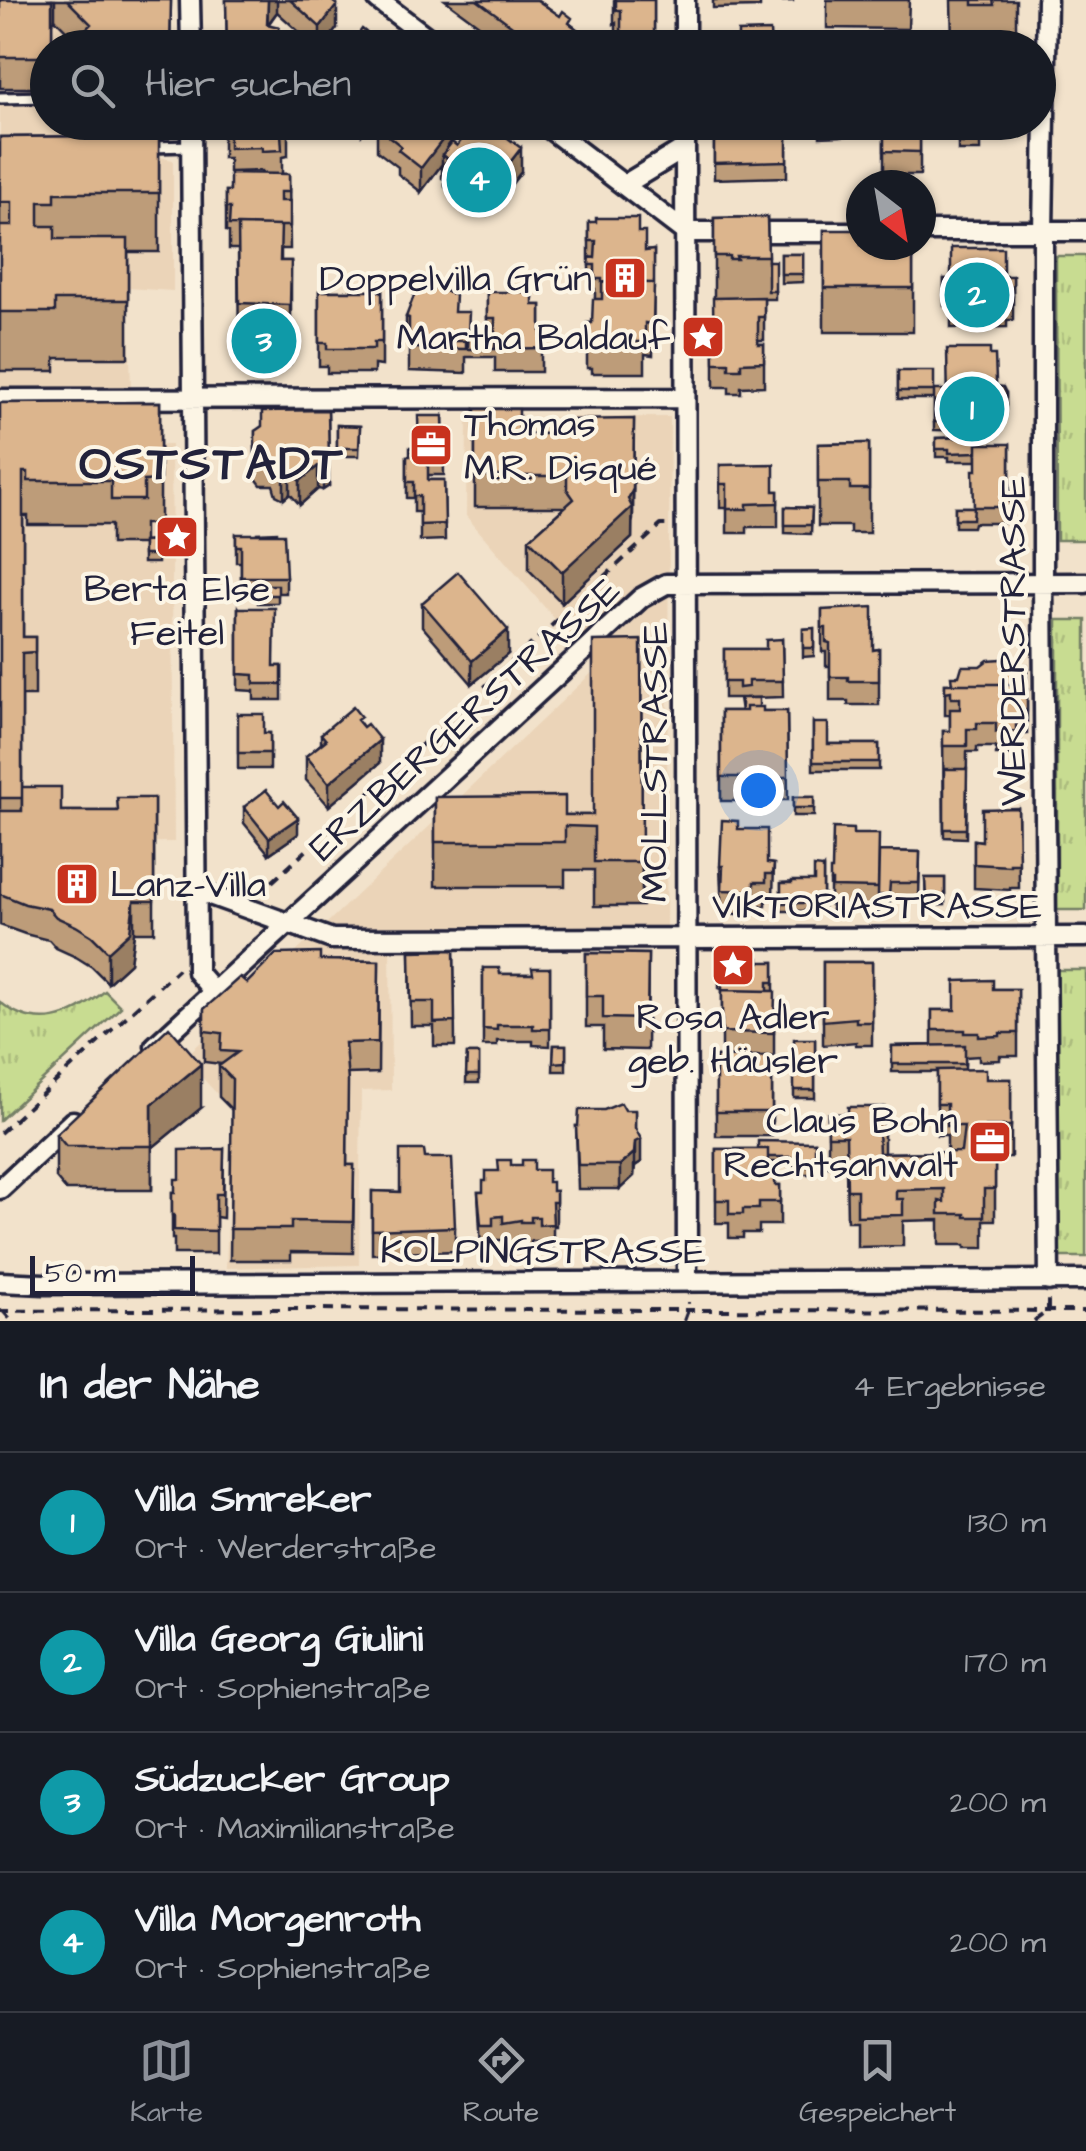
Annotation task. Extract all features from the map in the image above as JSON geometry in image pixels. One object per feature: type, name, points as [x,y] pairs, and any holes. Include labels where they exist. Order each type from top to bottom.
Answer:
[{"type":"street","points":[[190,0],[191,30]]},
{"type":"street","points":[[378,0],[417,30]]},
{"type":"street","points":[[685,0],[685,30]]},
{"type":"street","name":"WERDERSTRASSE","points":[[1045,30],[1047,0]]},
{"type":"street","points":[[192,140],[196,953],[197,972],[214,992]]},
{"type":"street","points":[[565,140],[685,232],[846,232]]},
{"type":"street","name":"MOLLSTRASSE","points":[[685,140],[686,1282]]},
{"type":"street","name":"WERDERSTRASSE","points":[[1043,140],[1042,584],[1049,1280]]},
{"type":"street","points":[[624,185],[685,148]]},
{"type":"street","points":[[936,232],[1086,230]]},
{"type":"street","points":[[0,398],[685,398]]},
{"type":"street","name":"ERZBERGERSTRASSE","points":[[143,1057],[640,598],[666,584],[1086,583]]},
{"type":"street","name":"VIKTORIASTRASSE","points":[[196,890],[332,939],[1086,938]]},
{"type":"street","points":[[0,1189],[86,1110]]},
{"type":"street","name":"KOLPINGSTRASSE","points":[[0,1282],[1086,1280]]},
{"type":"lane","points":[[0,98],[30,97]]},
{"type":"lane","points":[[101,140],[107,146],[122,146]]},
{"type":"lane","points":[[138,146],[192,146]]},
{"type":"path","points":[[244,908],[660,525],[686,524]]},
{"type":"path","points":[[0,1133],[196,953]]},
{"type":"path","points":[[2,1311],[1086,1311]]},
{"type":"path","points":[[2,1311],[12,1321]]},
{"type":"path","points":[[1034,1321],[1048,1311]]},
{"type":"shaded area","points":[[0,0],[147,0],[116,30],[30,30],[30,140],[100,140],[107,146],[173,160],[173,291],[128,288],[132,421],[0,423]]},
{"type":"shaded area","points":[[670,417],[666,934],[390,929],[391,1090],[361,1091],[359,1265],[226,1268],[232,1110],[184,1058],[597,668],[466,516],[467,418]]},
{"type":"shaded area","points":[[171,445],[174,842],[0,844],[0,447]]},
{"type":"green space","points":[[1056,256],[1086,256],[1086,540],[1057,540]]},
{"type":"green space","points":[[1057,620],[1086,620],[1086,910],[1057,910]]},
{"type":"green space","points":[[1057,970],[1086,970],[1086,1257],[1058,1257]]},
{"type":"green space","points":[[105,991],[121,1007],[0,1120],[0,1002],[27,1017],[54,1018],[80,1008]]},
{"type":"building","points":[[0,0],[52,0],[52,30],[30,30],[30,57],[0,57]]},
{"type":"building","points":[[67,0],[171,0],[170,30],[85,30],[91,24]]},
{"type":"building","points":[[226,0],[268,0],[267,24],[279,27],[279,30],[227,30]]},
{"type":"building","points":[[290,0],[331,0],[337,5],[320,27]]},
{"type":"building","points":[[477,0],[537,0],[560,16],[563,11],[578,30],[518,30]]},
{"type":"building","points":[[616,0],[654,0],[654,30],[621,30],[621,10],[616,10]]},
{"type":"building","points":[[973,0],[993,0],[994,5],[973,5]]},
{"type":"building","points":[[0,137],[159,140],[159,193],[55,193],[55,202],[39,202],[39,226],[55,226],[55,239],[128,239],[128,300],[55,300],[55,312],[0,312],[0,226],[12,226],[12,202],[0,202]]},
{"type":"building","points":[[229,140],[281,140],[282,150],[262,151],[262,147],[229,148]]},
{"type":"building","points":[[393,140],[442,140],[421,168],[398,150],[401,146]]},
{"type":"building","points":[[462,140],[511,140],[521,148],[488,191],[445,163],[448,159],[442,155],[452,142],[457,146]]},
{"type":"building","points":[[714,140],[787,140],[787,161],[714,163]]},
{"type":"building","points":[[884,140],[920,140],[920,152],[884,151]]},
{"type":"building","points":[[958,140],[980,140],[980,143]]},
{"type":"building","points":[[230,173],[289,174],[289,192],[280,192],[280,201],[290,201],[290,226],[229,225],[226,191],[230,191]]},
{"type":"building","points":[[767,217],[768,256],[714,256],[714,218]]},
{"type":"building","points":[[596,218],[638,218],[638,232],[645,232],[645,251],[654,250],[654,283],[595,279],[595,265],[589,265],[590,257],[595,258],[596,241],[589,241],[589,222],[596,222]]},
{"type":"building","points":[[238,225],[281,226],[280,261],[291,261],[290,305],[239,303]]},
{"type":"building","points":[[824,230],[846,230],[846,260],[913,260],[913,288],[824,288]]},
{"type":"building","points":[[951,248],[1003,248],[1003,304],[1007,304],[1007,311],[951,312]]},
{"type":"building","points":[[781,254],[803,254],[803,274],[781,274]]},
{"type":"building","points":[[768,261],[775,261],[775,291],[768,291]]},
{"type":"building","points":[[1003,276],[1013,276],[1013,296],[1003,296]]},
{"type":"building","points":[[944,279],[951,279],[951,298],[944,298]]},
{"type":"building","points":[[419,282],[455,295],[454,312],[469,312],[468,334],[455,334],[455,341],[466,341],[466,349],[409,348],[406,317]]},
{"type":"building","points":[[602,282],[654,283],[653,324],[645,323],[645,342],[592,342],[592,337],[587,337],[593,299],[602,299]]},
{"type":"building","points":[[319,291],[382,291],[382,342],[374,342],[374,349],[327,349],[327,343],[319,343]]},
{"type":"building","points":[[487,292],[533,292],[533,305],[541,305],[541,348],[495,349],[495,318],[487,318]]},
{"type":"building","points":[[764,297],[764,317],[758,317],[758,344],[764,344],[764,362],[741,363],[741,369],[729,369],[729,363],[714,363],[713,298]]},
{"type":"building","points":[[469,330],[495,334],[495,349],[468,349]]},
{"type":"building","points":[[947,349],[990,349],[990,355],[995,355],[997,407],[948,406]]},
{"type":"building","points":[[898,371],[934,371],[934,390],[948,390],[948,422],[934,422],[934,391],[898,391]]},
{"type":"building","points":[[996,386],[1003,387],[1006,393],[1003,412],[996,412]]},
{"type":"building","points":[[160,402],[160,480],[144,481],[144,500],[111,500],[111,481],[28,481],[28,472],[23,472],[23,637],[35,637],[35,652],[22,653],[22,798],[0,798],[0,403]]},
{"type":"building","points":[[475,409],[519,409],[519,434],[564,434],[564,420],[634,419],[633,489],[628,499],[632,507],[562,572],[529,539],[574,499],[567,489],[567,476],[475,476]]},
{"type":"building","points":[[328,410],[329,463],[318,466],[300,481],[290,471],[284,475],[276,471],[273,462],[261,461],[255,453],[255,431],[262,426],[262,411]]},
{"type":"building","points":[[418,416],[443,416],[444,459],[428,459],[428,480],[444,480],[445,524],[420,525],[420,496],[414,496],[414,482],[407,482],[410,447],[419,447]]},
{"type":"building","points":[[337,425],[360,426],[359,448],[337,448]]},
{"type":"building","points":[[977,437],[977,452],[949,453],[949,449],[936,449],[936,438]]},
{"type":"building","points":[[869,443],[869,489],[850,489],[850,482],[818,482],[818,444]]},
{"type":"building","points":[[977,444],[1010,444],[1010,507],[974,507]]},
{"type":"building","points":[[774,464],[778,503],[727,509],[727,484],[720,484],[720,465]]},
{"type":"building","points":[[785,507],[812,508],[811,525],[785,525]]},
{"type":"building","points":[[955,507],[974,507],[973,519],[955,519]]},
{"type":"building","points":[[236,534],[284,534],[286,577],[241,577],[241,546],[236,546]]},
{"type":"building","points":[[158,541],[158,555],[143,555],[143,542]]},
{"type":"building","points":[[458,572],[508,630],[472,661],[422,603]]},
{"type":"building","points":[[258,585],[278,585],[278,595],[258,595]]},
{"type":"building","points":[[873,607],[873,650],[879,649],[879,681],[830,677],[830,643],[826,642],[826,628],[822,628],[822,610]]},
{"type":"building","points":[[238,608],[275,608],[274,666],[282,666],[282,684],[254,684],[254,675],[238,674]]},
{"type":"building","points":[[814,628],[814,648],[803,648],[803,629]]},
{"type":"building","points":[[782,639],[783,681],[748,681],[748,687],[739,688],[739,682],[724,682],[724,649],[766,649],[766,640]]},
{"type":"building","points":[[641,640],[642,862],[594,862],[594,827],[565,826],[565,842],[435,842],[435,797],[565,796],[565,815],[593,815],[593,641]]},
{"type":"building","points":[[1001,659],[1006,665],[1027,665],[1027,684],[952,684],[951,676],[959,676],[962,666],[980,666],[988,660]]},
{"type":"building","points":[[945,684],[1027,684],[1027,711],[1021,710],[1021,723],[1016,723],[1016,731],[996,732],[996,723],[977,723],[977,729],[967,729],[967,746],[943,746],[943,731],[950,731],[950,709],[960,709],[960,698],[951,698],[951,691],[945,692]]},
{"type":"building","points":[[741,698],[759,698],[759,707],[741,711]]},
{"type":"building","points":[[353,707],[361,717],[357,720],[363,727],[367,724],[380,740],[329,783],[306,756],[326,740],[321,734]]},
{"type":"building","points":[[746,707],[787,711],[788,777],[721,777],[721,711],[746,711]]},
{"type":"building","points":[[238,714],[264,714],[264,733],[270,733],[270,753],[238,753]]},
{"type":"building","points":[[813,723],[828,723],[828,744],[879,744],[879,762],[813,762]]},
{"type":"building","points":[[944,769],[967,769],[966,829],[944,829]]},
{"type":"building","name":"Lanz-Villa","points":[[22,787],[61,787],[61,811],[118,811],[117,798],[154,798],[154,901],[134,901],[130,932],[108,952],[92,936],[56,917],[49,909],[0,894],[0,811],[22,811]]},
{"type":"building","points":[[266,790],[279,806],[284,801],[298,818],[269,838],[244,807]]},
{"type":"building","points":[[793,797],[814,797],[814,808],[793,808]]},
{"type":"building","points":[[1018,808],[1019,864],[974,864],[974,840],[982,841],[982,809]]},
{"type":"building","points":[[722,820],[738,821],[738,829],[767,829],[767,863],[774,864],[773,874],[766,874],[766,882],[754,882],[754,891],[722,890]]},
{"type":"building","points":[[833,828],[853,829],[853,834],[879,834],[878,888],[832,887]]},
{"type":"building","points":[[879,851],[920,852],[919,883],[890,883],[889,896],[878,895]]},
{"type":"building","points":[[814,867],[823,868],[823,903],[781,903],[781,883],[814,881]]},
{"type":"building","points":[[925,878],[945,878],[945,897],[926,898]]},
{"type":"building","points":[[454,950],[455,1022],[434,1023],[434,1002],[411,1002],[410,951]]},
{"type":"building","points":[[320,953],[320,960],[379,961],[378,1042],[345,1043],[347,1165],[354,1165],[353,1222],[291,1221],[291,1229],[230,1229],[232,1079],[219,1066],[238,1052],[221,1051],[222,1033],[204,1031],[204,1009],[240,977],[247,983],[276,954]]},
{"type":"building","points":[[586,953],[648,954],[647,1019],[603,1018],[603,996],[586,996]]},
{"type":"building","points":[[739,957],[774,962],[774,982],[768,982],[768,991],[722,990],[719,964],[739,964]]},
{"type":"building","points":[[823,962],[872,962],[872,1022],[856,1022],[856,1018],[823,1021]]},
{"type":"building","points":[[483,968],[499,968],[500,974],[533,974],[532,968],[550,968],[550,1029],[497,1025],[497,1030],[483,1029]]},
{"type":"building","points":[[993,980],[993,989],[1018,989],[1018,1033],[979,1037],[979,1033],[965,1030],[932,1030],[932,1010],[955,1010],[955,981]]},
{"type":"building","points":[[722,990],[775,991],[774,1033],[722,1032]]},
{"type":"building","points":[[169,1027],[201,1064],[152,1104],[152,1146],[66,1146],[56,1134]]},
{"type":"building","points":[[794,1039],[815,1039],[815,1090],[794,1090]]},
{"type":"building","points":[[554,1045],[566,1045],[566,1062],[553,1063]]},
{"type":"building","points":[[965,1045],[965,1064],[892,1064],[892,1046]]},
{"type":"building","points":[[467,1054],[479,1054],[479,1075],[466,1075]]},
{"type":"building","points":[[772,1056],[772,1112],[716,1112],[716,1057]]},
{"type":"building","points":[[986,1069],[986,1079],[1011,1079],[1011,1126],[985,1126],[985,1143],[995,1143],[995,1189],[984,1189],[984,1217],[939,1214],[944,1189],[896,1190],[896,1199],[903,1199],[903,1215],[857,1216],[857,1190],[847,1190],[846,1136],[828,1136],[828,1114],[848,1114],[848,1107],[884,1107],[884,1128],[878,1128],[879,1153],[961,1152],[964,1126],[947,1126],[947,1104],[937,1104],[937,1070]]},
{"type":"building","points":[[621,1103],[625,1110],[635,1110],[635,1128],[641,1139],[635,1142],[634,1153],[620,1165],[578,1165],[579,1110],[604,1110]]},
{"type":"building","points":[[758,1141],[815,1142],[815,1166],[791,1166],[791,1157],[768,1157],[768,1149],[758,1149]]},
{"type":"building","points":[[224,1149],[223,1194],[216,1194],[216,1231],[174,1230],[172,1192],[175,1179],[180,1179],[180,1150]]},
{"type":"building","points":[[716,1149],[768,1149],[768,1162],[775,1162],[780,1202],[759,1202],[759,1209],[729,1214],[729,1200],[716,1200]]},
{"type":"building","points":[[400,1150],[424,1150],[425,1158],[452,1158],[455,1227],[372,1230],[372,1191],[400,1192]]},
{"type":"building","points":[[498,1160],[522,1165],[522,1160],[534,1160],[534,1170],[548,1170],[548,1182],[556,1191],[553,1224],[539,1225],[539,1217],[531,1217],[531,1222],[503,1223],[503,1216],[493,1217],[493,1225],[481,1225],[478,1192],[483,1192],[486,1171],[499,1171]]},
{"type":"place","name":"Villa Morgenroth","points":[[479,180]]},
{"type":"place","name":"Doppelvilla Grün","points":[[625,278]]},
{"type":"place","name":"Villa Georg Giulini","points":[[977,295]]},
{"type":"place","name":"Martha Baldauf","points":[[703,337]]},
{"type":"place","name":"Südzucker Group","points":[[264,341]]},
{"type":"place","name":"Villa Smreker","points":[[972,409]]},
{"type":"place","name":"Thomas M.R. Disqué","points":[[431,445]]},
{"type":"place","name":"Berta Else Feitel","points":[[177,537]]},
{"type":"place","name":"Lanz-Villa","points":[[77,884]]},
{"type":"place","name":"Rosa Adler geb. Häusler","points":[[733,965]]},
{"type":"place","name":"Claus Bohn Rechtsanwalt","points":[[990,1142]]},
{"type":"district","name":"OSTSTADT","points":[[212,462]]}]
